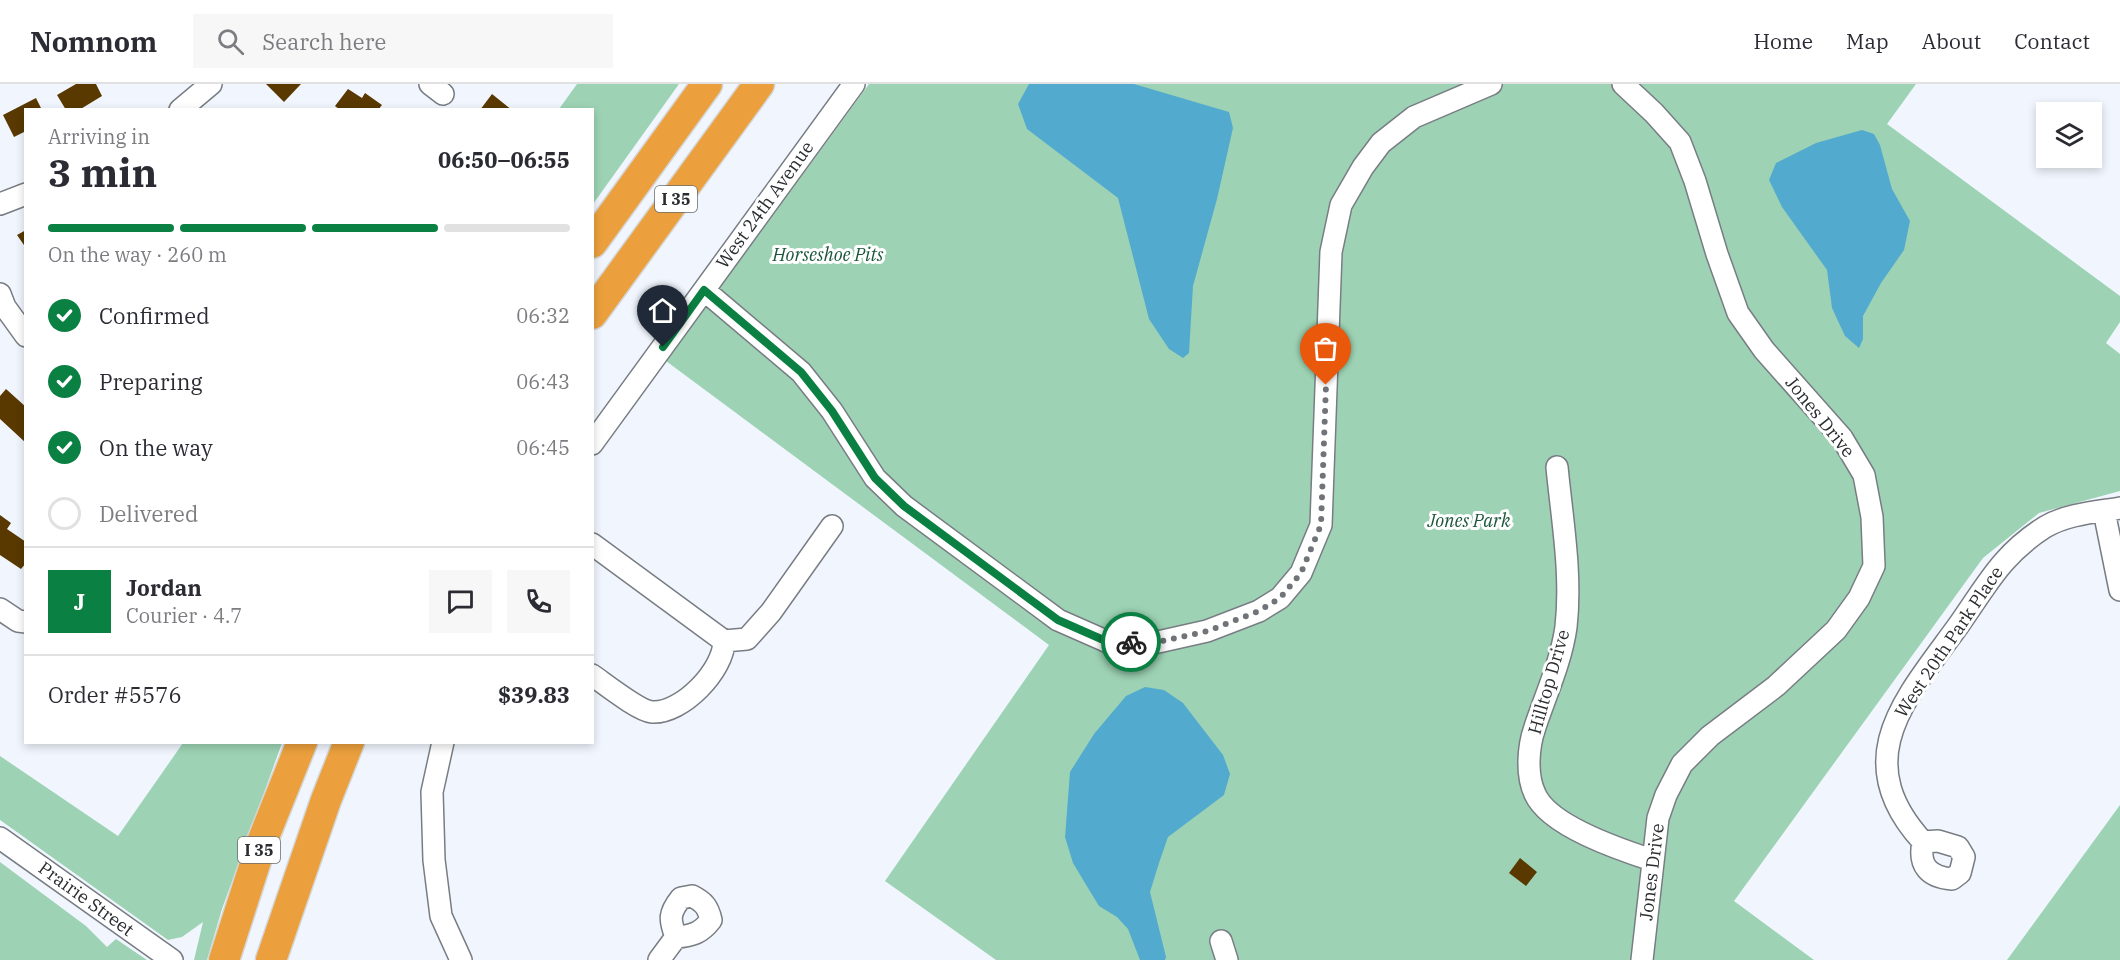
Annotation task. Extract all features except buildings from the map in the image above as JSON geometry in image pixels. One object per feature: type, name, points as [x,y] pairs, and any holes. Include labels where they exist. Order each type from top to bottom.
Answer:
[{"type":"highway","name":"I 35","points":[[594,240],[706,84]]},
{"type":"highway","name":"I 35","points":[[594,311],[759,84]]},
{"type":"highway","name":"I 35","points":[[224,960],[262,842],[301,744]]},
{"type":"highway","name":"I 35","points":[[271,960],[326,800],[348,744]]},
{"type":"street","points":[[182,108],[211,84]]},
{"type":"street","name":"West 24th Avenue","points":[[594,441],[854,84]]},
{"type":"street","points":[[704,290],[801,372],[832,411],[875,478],[904,506],[1058,620],[1108,642],[1158,642],[1208,631],[1259,611],[1280,598],[1301,573],[1321,525],[1331,252],[1341,205],[1363,167],[1381,143],[1413,117],[1491,84]]},
{"type":"street","name":"Jones Drive","points":[[1623,84],[1680,142],[1738,313],[1764,350],[1842,438],[1864,475],[1872,517],[1874,566],[1859,597],[1836,630],[1776,686],[1710,736],[1682,765],[1666,795],[1658,818],[1642,960]]},
{"type":"street","points":[[0,204],[24,195]]},
{"type":"street","points":[[0,294],[5,308],[24,333]]},
{"type":"street","name":"Hilltop Drive","points":[[1557,467],[1568,591],[1565,629],[1551,684],[1534,729],[1529,770],[1535,796],[1551,814],[1581,833],[1618,849],[1652,860]]},
{"type":"street","points":[[2112,509],[2120,590]]},
{"type":"street","name":"West 20th Park Place","points":[[1923,842],[1907,824],[1887,780],[1887,752],[1894,724],[1909,693],[1961,622],[1985,584],[2017,547],[2048,526],[2089,512],[2112,509]]},
{"type":"street","points":[[594,545],[724,641],[747,639],[771,612],[832,526]]},
{"type":"street","points":[[0,609],[18,621],[24,622]]},
{"type":"street","points":[[594,676],[651,712],[672,709],[691,697],[707,679],[724,651],[724,641]]},
{"type":"street","points":[[443,744],[432,792],[434,860],[441,916],[461,960]]},
{"type":"street","name":"Prairie Street","points":[[0,838],[171,959]]},
{"type":"street","points":[[659,960],[676,937]]},
{"type":"green space","points":[[577,84],[679,84],[594,203],[594,108],[560,108]]},
{"type":"green space","name":"Jones Park","points":[[869,84],[1916,84],[1887,124],[2120,296],[2120,322],[2106,343],[2120,354],[2120,491],[2039,513],[1983,558],[1734,901],[1814,960],[996,960],[885,881],[1049,645],[666,361]]},
{"type":"green space","points":[[182,744],[282,744],[222,909],[207,960],[194,960],[203,922],[182,937],[168,940],[0,820],[0,756],[118,836]]},
{"type":"green space","points":[[2120,805],[2120,960],[2007,960]]},
{"type":"green space","points":[[0,862],[86,926],[107,947],[116,939],[147,960],[0,960]]},
{"type":"water","points":[[1029,84],[1134,84],[1229,112],[1233,128],[1217,199],[1193,286],[1189,353],[1183,358],[1169,349],[1149,319],[1118,198],[1027,129],[1018,104]]},
{"type":"water","points":[[1862,130],[1874,134],[1880,145],[1892,189],[1910,221],[1904,250],[1881,283],[1863,316],[1863,339],[1859,348],[1845,336],[1832,308],[1827,270],[1782,207],[1769,180],[1776,163],[1816,143]]},
{"type":"water","points":[[1145,687],[1164,690],[1183,703],[1223,755],[1230,774],[1224,795],[1168,837],[1150,892],[1165,960],[1140,960],[1128,929],[1117,917],[1099,906],[1088,888],[1073,863],[1065,837],[1070,772],[1094,734],[1126,696]]},
{"type":"way so far","points":[[1131,642],[1158,642],[1208,631],[1259,611],[1280,598],[1301,573],[1321,525],[1326,385]]},
{"type":"route","points":[[663,347],[704,290],[801,372],[832,411],[875,478],[904,506],[1058,620],[1108,642],[1131,642]]},
{"type":"park label","name":"Horseshoe Pits","points":[[828,255]]}]
